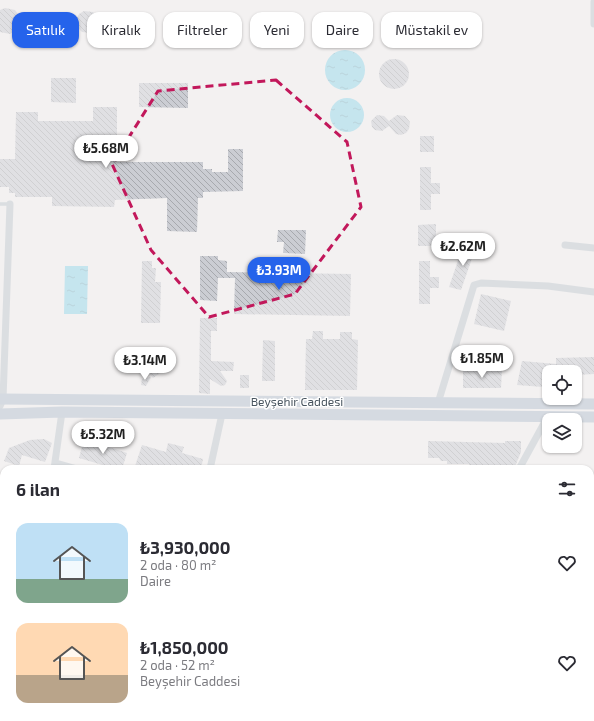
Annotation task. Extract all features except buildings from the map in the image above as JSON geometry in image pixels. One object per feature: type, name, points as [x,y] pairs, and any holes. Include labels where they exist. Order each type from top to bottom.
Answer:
[{"type":"main road","name":"Beyşehir Caddesi","points":[[1,402],[594,404]]},
{"type":"main road","name":"Beyşehir Caddesi","points":[[0,414],[62,412],[542,416]]},
{"type":"main road","name":"Beyşehir Caddesi","points":[[582,417],[594,417]]},
{"type":"street","points":[[594,2],[594,24]]},
{"type":"street","points":[[1,402],[10,204]]},
{"type":"street","points":[[565,245],[594,248]]},
{"type":"street","points":[[438,403],[474,285],[481,283],[548,286],[594,292]]},
{"type":"street","points":[[55,465],[62,412]]},
{"type":"street","points":[[211,465],[222,414]]},
{"type":"street","points":[[521,465],[542,427]]},
{"type":"lane","points":[[0,204],[10,204]]},
{"type":"highlighted area","points":[[276,80],[347,142],[361,207],[295,294],[209,317],[151,250],[112,164],[158,91]]},
{"type":"water","points":[[341,50],[349,50],[356,53],[362,59],[365,70],[362,81],[356,87],[349,90],[341,90],[334,87],[328,81],[325,74],[325,66],[328,59],[334,53]]},
{"type":"water","points":[[344,98],[350,98],[359,103],[363,109],[363,121],[359,127],[350,132],[344,132],[335,127],[330,118],[330,112],[335,103]]},
{"type":"water","points":[[65,266],[88,266],[87,314],[64,314]]}]
